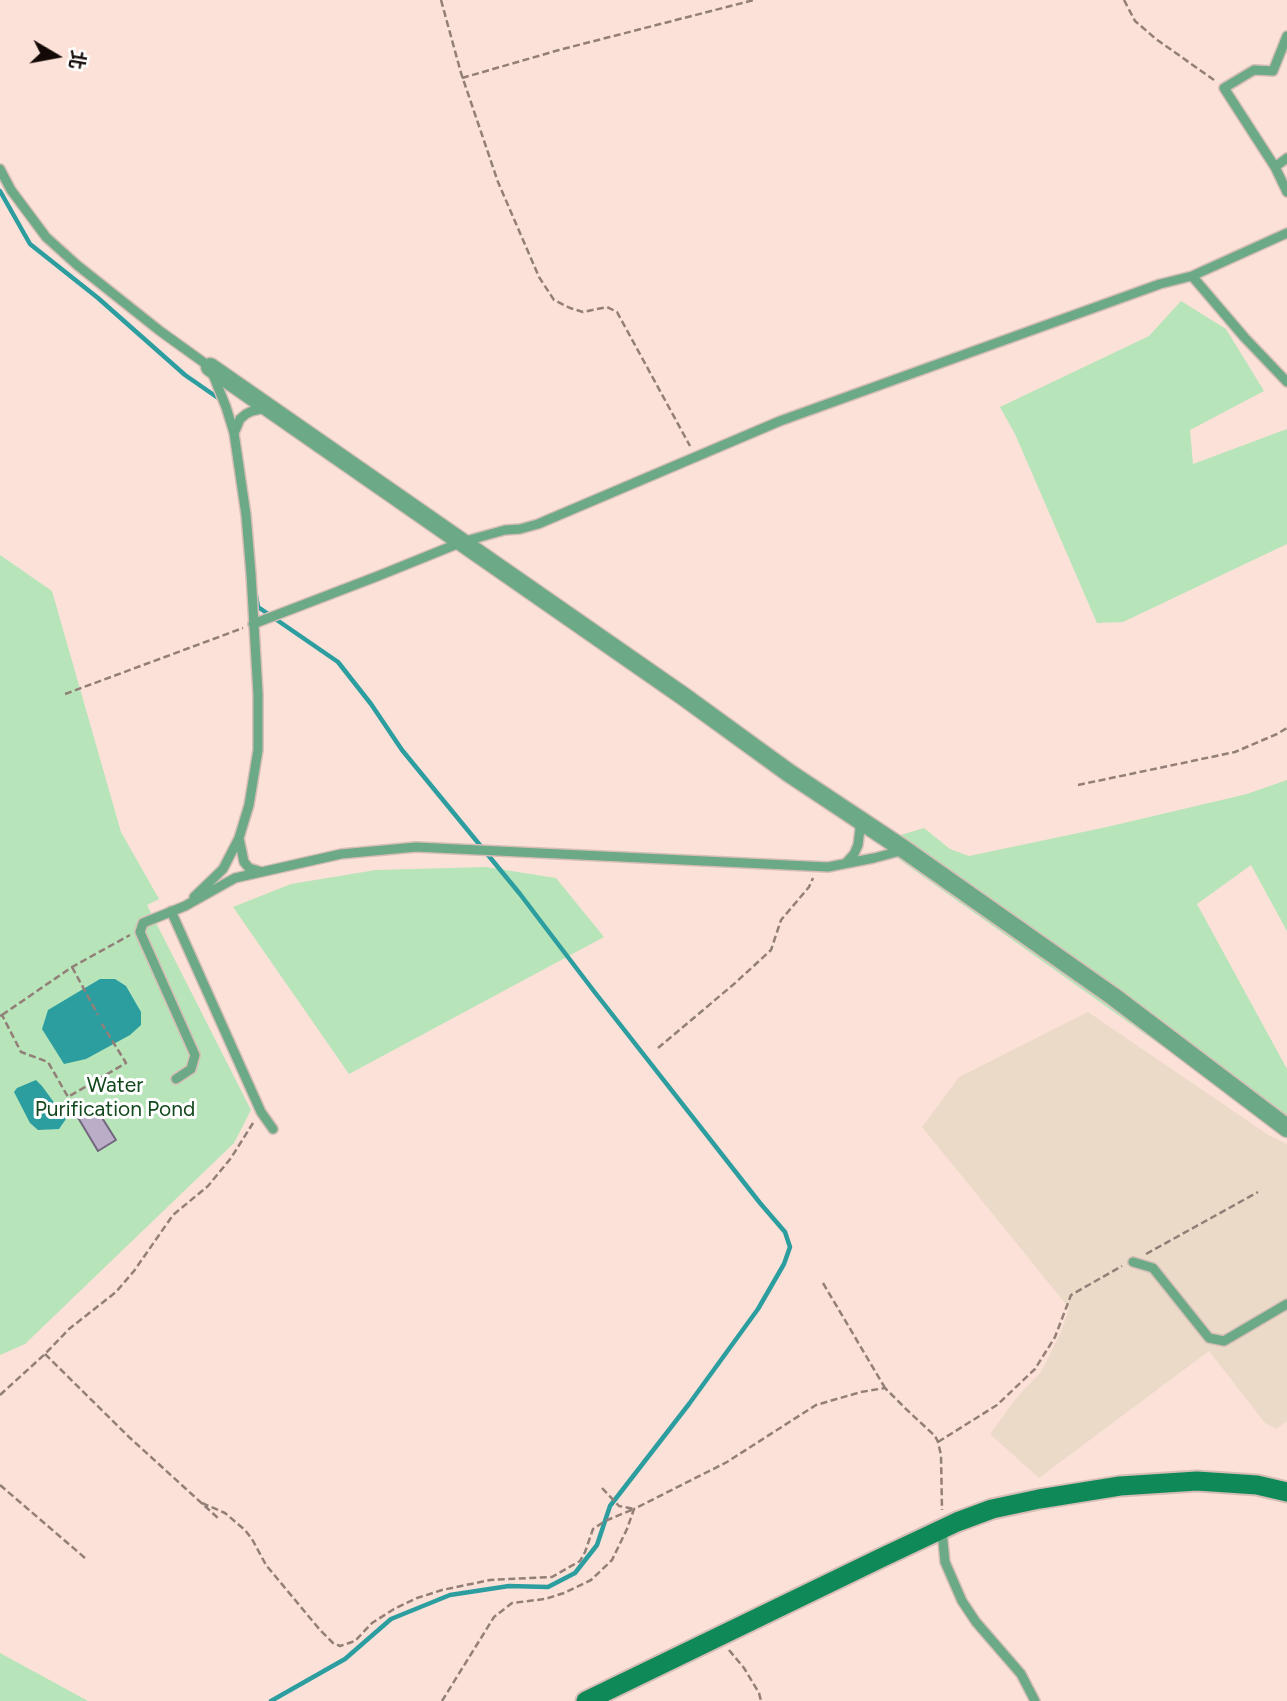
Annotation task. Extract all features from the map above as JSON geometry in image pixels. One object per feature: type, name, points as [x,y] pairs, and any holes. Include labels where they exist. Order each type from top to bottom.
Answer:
[{"type":"main road","points":[[586,1701],[957,1522],[992,1509],[1120,1486],[1197,1481],[1257,1485],[1287,1492]]},
{"type":"street","points":[[210,366],[789,773],[905,850],[1114,997],[1287,1128]]},
{"type":"lane","points":[[1287,36],[1273,71],[1254,70],[1224,88],[1275,167],[1287,192]]},
{"type":"lane","points":[[1275,167],[1287,158]]},
{"type":"lane","points":[[0,169],[11,190],[46,237],[160,331],[210,366],[234,433],[246,515],[258,694],[258,750],[249,805],[239,838],[223,869],[185,905]]},
{"type":"lane","points":[[253,624],[462,542],[538,524],[780,421],[1160,284],[1192,276],[1287,233]]},
{"type":"lane","points":[[1192,276],[1287,383]]},
{"type":"lane","points":[[234,433],[246,414],[269,408]]},
{"type":"lane","points":[[846,864],[858,845],[860,829],[856,817]]},
{"type":"lane","points":[[239,838],[244,862],[249,868],[261,872]]},
{"type":"lane","points":[[176,1079],[191,1069],[195,1055],[140,932],[143,923],[185,905],[235,878],[341,854],[416,847],[817,867],[846,864],[905,850]]},
{"type":"lane","points":[[170,911],[261,1112],[273,1129]]},
{"type":"lane","points":[[1133,1262],[1153,1268],[1209,1338],[1224,1341],[1287,1304]]},
{"type":"lane","points":[[942,1531],[945,1562],[962,1601],[976,1622],[1021,1674],[1035,1701]]},
{"type":"path","points":[[441,0],[463,78],[498,182],[539,277],[554,300],[570,308],[583,312],[607,307],[617,312],[690,447],[706,452]]},
{"type":"path","points":[[463,78],[559,50],[754,0]]},
{"type":"path","points":[[1124,0],[1135,21],[1224,88]]},
{"type":"path","points":[[65,694],[253,624]]},
{"type":"path","points":[[1077,785],[1235,751],[1287,728]]},
{"type":"path","points":[[658,1048],[771,950],[781,920],[809,887],[817,867]]},
{"type":"path","points":[[102,1024],[127,1063],[68,1097],[48,1062],[21,1052],[1,1015],[72,967],[129,935],[140,932]]},
{"type":"path","points":[[72,967],[98,1015]]},
{"type":"path","points":[[0,1395],[69,1329],[116,1292],[173,1215],[208,1186],[231,1158],[261,1112]]},
{"type":"path","points":[[938,1442],[997,1405],[1035,1369],[1055,1337],[1071,1295],[1258,1192]]},
{"type":"path","points":[[823,1283],[885,1388],[938,1442],[941,1455],[942,1531]]},
{"type":"path","points":[[45,1354],[135,1443],[219,1519]]},
{"type":"path","points":[[202,1503],[225,1513],[245,1530],[266,1565],[320,1630],[340,1646],[355,1641],[372,1623],[417,1598],[490,1580],[552,1577],[580,1561],[593,1529],[605,1521],[727,1462],[816,1405],[885,1388]]},
{"type":"path","points":[[0,1485],[85,1558]]},
{"type":"path","points":[[602,1488],[620,1506],[634,1509]]},
{"type":"path","points":[[442,1701],[494,1617],[512,1603],[545,1599],[591,1580],[612,1560],[634,1509]]},
{"type":"path","points":[[718,1637],[744,1668],[761,1701]]},
{"type":"shaded area","points":[[1088,1012],[1270,1136],[1287,1144],[1287,1421],[1276,1429],[1265,1423],[1209,1351],[1039,1478],[990,1434],[1017,1397],[1041,1372],[1061,1332],[1069,1308],[922,1127],[959,1077]]},
{"type":"green space","points":[[1181,301],[1226,329],[1264,391],[1190,430],[1193,464],[1287,429],[1287,544],[1123,622],[1097,623],[1015,434],[1000,407],[1149,336]]},
{"type":"green space","name":"Water Purification Pond","points":[[0,555],[52,591],[121,832],[159,899],[147,905],[251,1110],[234,1143],[25,1344],[0,1355]]},
{"type":"green space","points":[[1287,780],[1287,931],[1251,865],[1197,904],[1287,1069],[1287,1135],[890,853],[894,837],[924,828],[950,849],[969,856],[1247,794]]},
{"type":"green space","points":[[486,867],[556,878],[604,937],[349,1074],[233,907],[291,884],[376,870]]},
{"type":"green space","points":[[0,1653],[88,1701],[0,1701]]},
{"type":"water","points":[[100,979],[115,979],[126,986],[141,1012],[141,1025],[130,1035],[86,1059],[64,1064],[42,1029],[48,1010]]},
{"type":"water","points":[[36,1080],[66,1119],[59,1129],[38,1130],[30,1123],[14,1092]]},
{"type":"building","points":[[94,1105],[116,1140],[98,1151],[77,1116]]},
{"type":"waterway","points":[[0,191],[30,244],[98,298],[185,375],[221,400]]},
{"type":"waterway","points":[[256,596],[258,607],[338,662],[402,750],[520,894],[785,1232],[790,1247],[784,1264],[758,1309],[610,1506],[597,1545],[575,1573],[548,1587],[509,1586],[450,1595],[391,1619],[345,1659],[271,1701]]}]
